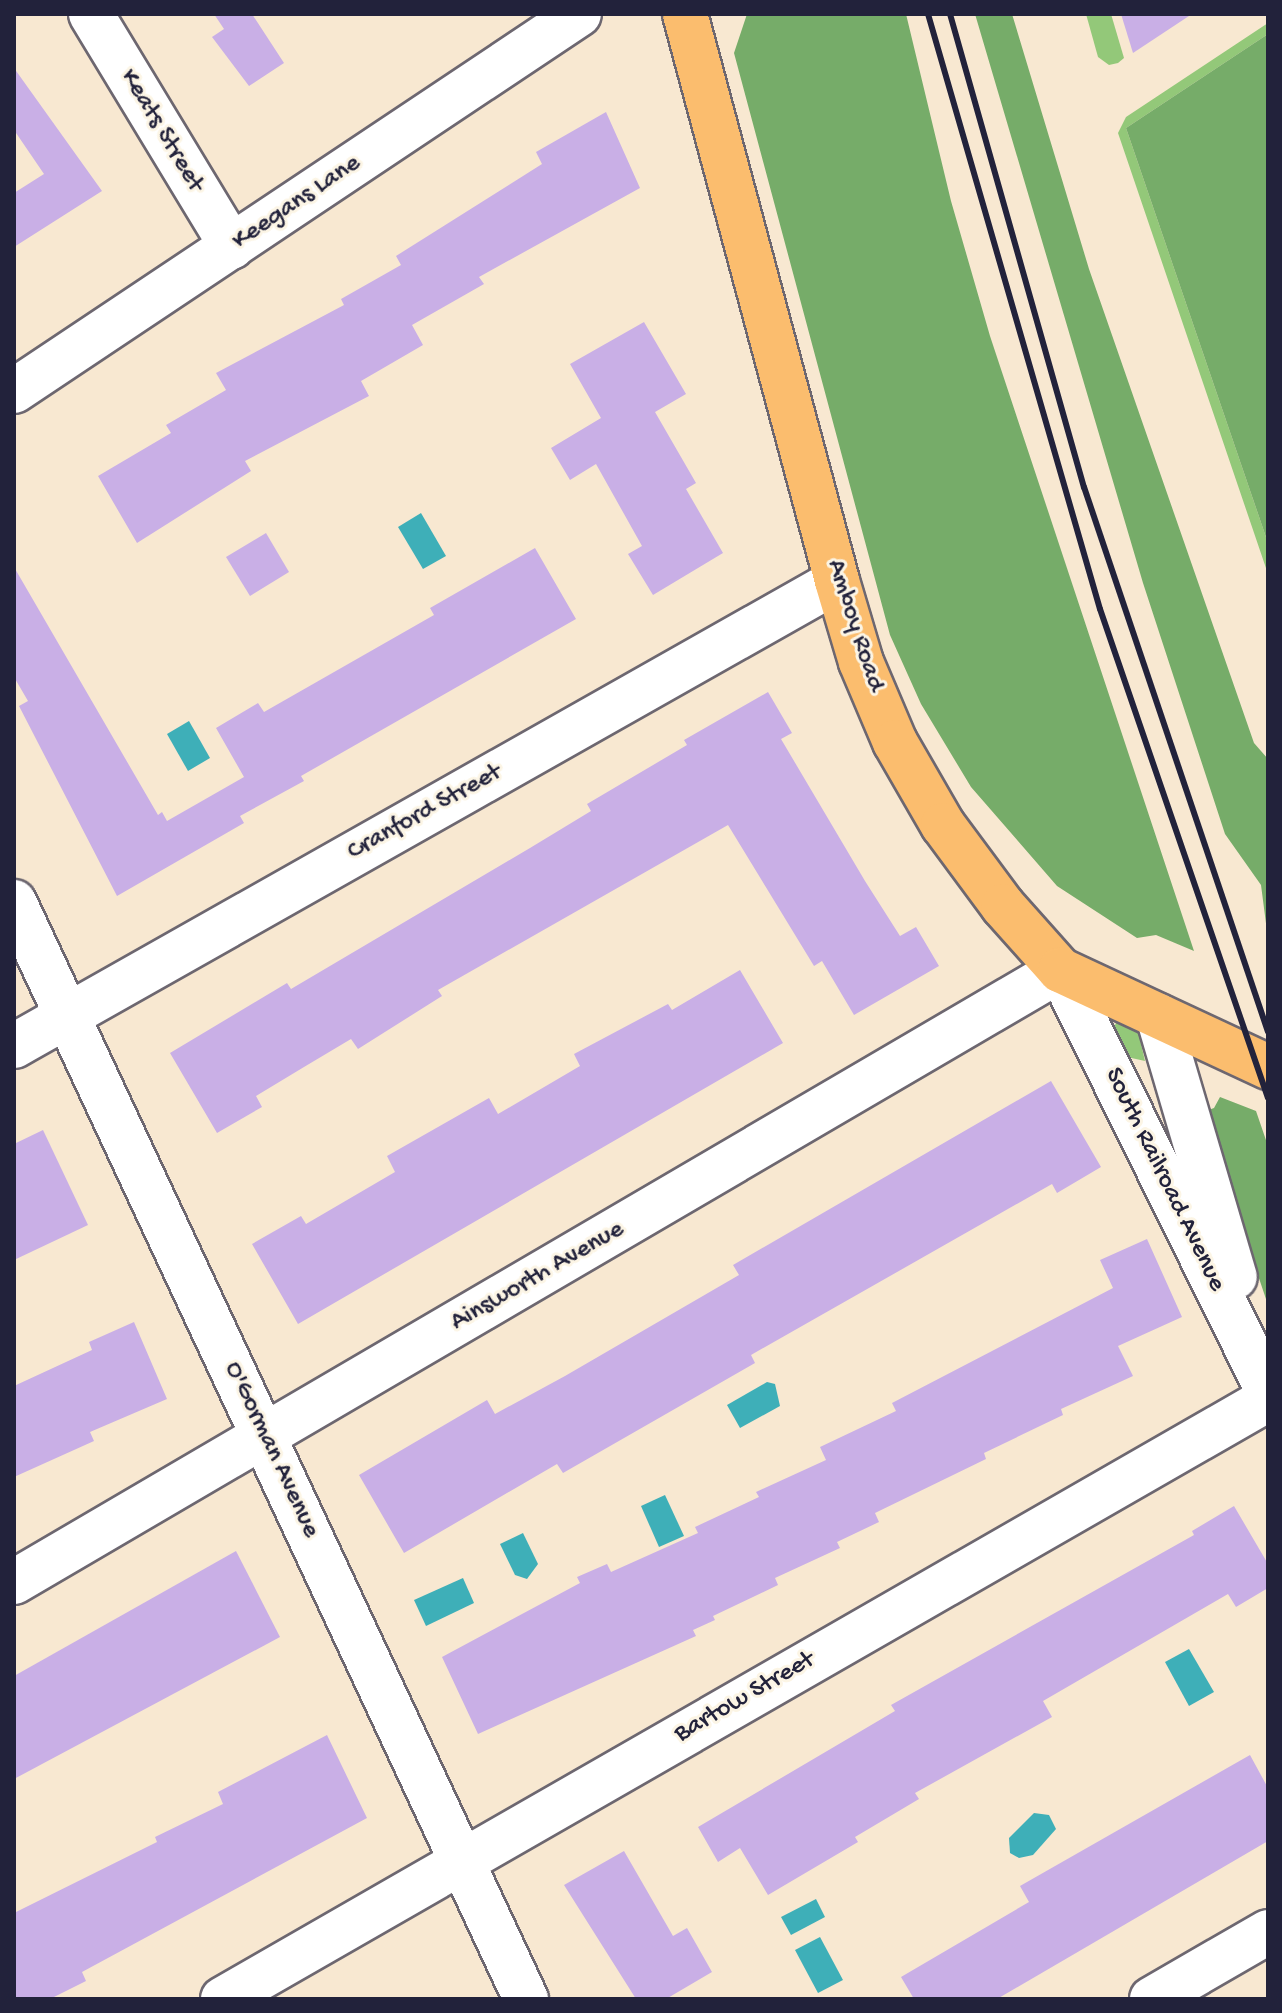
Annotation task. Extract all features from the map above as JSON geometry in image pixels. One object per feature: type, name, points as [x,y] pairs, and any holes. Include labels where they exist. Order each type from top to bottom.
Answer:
[{"type":"main road","name":"Amboy Road","points":[[685,14],[837,581],[861,662],[895,742],[952,836],[1003,906],[1060,970],[1268,1067]]},
{"type":"street","name":"Keats Street","points":[[91,14],[232,247]]},
{"type":"street","name":"Keegans Lane","points":[[14,391],[579,14]]},
{"type":"street","name":"Cranford Street","points":[[14,1046],[837,581]]},
{"type":"street","name":"O'Gorman Avenue","points":[[14,902],[526,1999]]},
{"type":"street","name":"South Railroad Avenue","points":[[1060,970],[1268,1389]]},
{"type":"street","name":"Ainsworth Avenue","points":[[14,1582],[1060,970]]},
{"type":"street","name":"South Railroad Avenue","points":[[1158,1016],[1268,1389]]},
{"type":"street","name":"Bartow Street","points":[[223,1999],[1268,1399]]},
{"type":"street","points":[[1152,1999],[1268,1932]]},
{"type":"green space","points":[[747,14],[906,14],[951,201],[990,336],[1194,951],[1156,935],[1137,938],[1057,886],[971,787],[921,704],[890,635],[734,53]]},
{"type":"green space","points":[[975,14],[1012,14],[1089,269],[1254,743],[1268,759],[1268,939],[1261,885],[1225,834],[1143,583]]},
{"type":"green space","points":[[1086,14],[1111,14],[1124,58],[1118,63],[1109,65],[1098,57]]},
{"type":"green space","points":[[1268,23],[1268,34],[1126,128],[1268,543],[1268,574],[1118,133],[1126,117]]},
{"type":"green space","points":[[1268,34],[1268,543],[1126,128]]},
{"type":"green space","points":[[1120,1017],[1138,1031],[1145,1061],[1118,1055],[1105,1018],[1115,1025]]},
{"type":"green space","points":[[1220,1097],[1256,1111],[1268,1146],[1268,1305],[1203,1112],[1214,1108]]},
{"type":"water","points":[[421,513],[446,556],[423,569],[398,527]]},
{"type":"water","points":[[189,721],[210,758],[188,771],[167,734]]},
{"type":"water","points":[[767,1382],[775,1384],[780,1406],[740,1428],[727,1405]]},
{"type":"water","points":[[665,1495],[684,1536],[659,1547],[641,1506]]},
{"type":"water","points":[[523,1533],[538,1564],[527,1579],[515,1575],[500,1544]]},
{"type":"water","points":[[463,1578],[474,1603],[426,1626],[414,1600]]},
{"type":"water","points":[[1189,1649],[1214,1692],[1189,1706],[1165,1662]]},
{"type":"water","points":[[1034,1813],[1049,1815],[1056,1829],[1033,1855],[1019,1858],[1010,1853],[1009,1838]]},
{"type":"water","points":[[816,1899],[825,1917],[791,1935],[781,1917]]},
{"type":"water","points":[[820,1937],[843,1980],[818,1993],[795,1950]]},
{"type":"building","points":[[214,14],[252,14],[284,63],[249,86],[212,37],[224,29]]},
{"type":"building","points":[[1121,14],[1192,14],[1133,53]]},
{"type":"building","points":[[14,68],[102,191],[14,247],[14,193],[44,174],[14,130]]},
{"type":"building","points":[[606,112],[640,188],[479,277],[484,284],[412,325],[423,345],[361,381],[369,396],[245,461],[251,471],[137,543],[98,476],[171,433],[166,425],[226,390],[216,373],[344,305],[341,299],[401,265],[396,256],[542,164],[536,152]]},
{"type":"building","points":[[644,322],[686,394],[655,412],[696,483],[686,489],[723,553],[653,595],[628,554],[642,546],[596,464],[570,480],[551,448],[601,418],[570,364]]},
{"type":"building","points":[[266,533],[289,572],[250,596],[226,557]]},
{"type":"building","points":[[535,548],[576,619],[301,776],[304,781],[240,816],[244,823],[117,896],[19,706],[28,701],[14,677],[14,567],[158,815],[162,812],[167,821],[244,777],[216,728],[258,703],[264,712],[434,615],[430,608]]},
{"type":"building","points":[[768,692],[792,733],[781,739],[865,881],[900,936],[916,927],[939,966],[854,1015],[822,961],[814,966],[728,825],[438,990],[442,996],[358,1049],[351,1039],[304,1067],[256,1096],[262,1107],[217,1133],[170,1053],[287,983],[291,989],[530,848],[591,811],[587,804],[687,745],[684,740]]},
{"type":"building","points":[[740,970],[783,1043],[298,1324],[252,1244],[301,1216],[306,1224],[395,1172],[387,1156],[489,1098],[498,1114],[580,1066],[574,1054],[668,1004],[672,1010]]},
{"type":"building","points":[[1051,1081],[1101,1167],[1057,1193],[1052,1184],[751,1355],[755,1363],[563,1473],[557,1464],[404,1553],[359,1475],[487,1400],[495,1414],[565,1376],[739,1275],[733,1265]]},
{"type":"building","points":[[43,1130],[88,1225],[14,1260],[14,1144]]},
{"type":"building","points":[[1147,1239],[1182,1317],[1118,1346],[1133,1376],[1061,1409],[1063,1415],[984,1453],[986,1459],[875,1513],[879,1522],[837,1542],[840,1548],[775,1578],[778,1585],[713,1616],[715,1620],[693,1630],[696,1636],[478,1734],[442,1657],[580,1583],[577,1577],[607,1564],[611,1572],[698,1533],[695,1527],[759,1497],[756,1492],[826,1460],[820,1447],[896,1411],[892,1403],[1113,1288],[1100,1260]]},
{"type":"building","points":[[134,1322],[167,1399],[90,1432],[94,1441],[14,1477],[14,1386],[92,1350],[89,1342]]},
{"type":"building","points":[[1234,1506],[1268,1564],[1268,1588],[1236,1607],[1228,1594],[1043,1701],[1052,1717],[915,1793],[919,1799],[855,1837],[858,1842],[768,1895],[740,1848],[718,1862],[698,1827],[895,1711],[891,1705],[1194,1535],[1192,1531]]},
{"type":"building","points":[[236,1551],[280,1637],[14,1779],[14,1676]]},
{"type":"building","points":[[327,1735],[367,1818],[82,1972],[86,1981],[50,1999],[14,1999],[14,1913],[157,1842],[155,1837],[223,1804],[218,1792]]},
{"type":"building","points":[[1250,1755],[1268,1788],[1268,1841],[997,1999],[914,1999],[901,1977],[1029,1902],[1020,1886]]},
{"type":"building","points":[[624,1851],[673,1936],[687,1928],[712,1972],[666,1999],[636,1999],[564,1885]]},
{"type":"railway","points":[[928,14],[1100,609],[1268,1098]]},
{"type":"railway","points":[[950,14],[1084,487],[1268,1032]]}]
